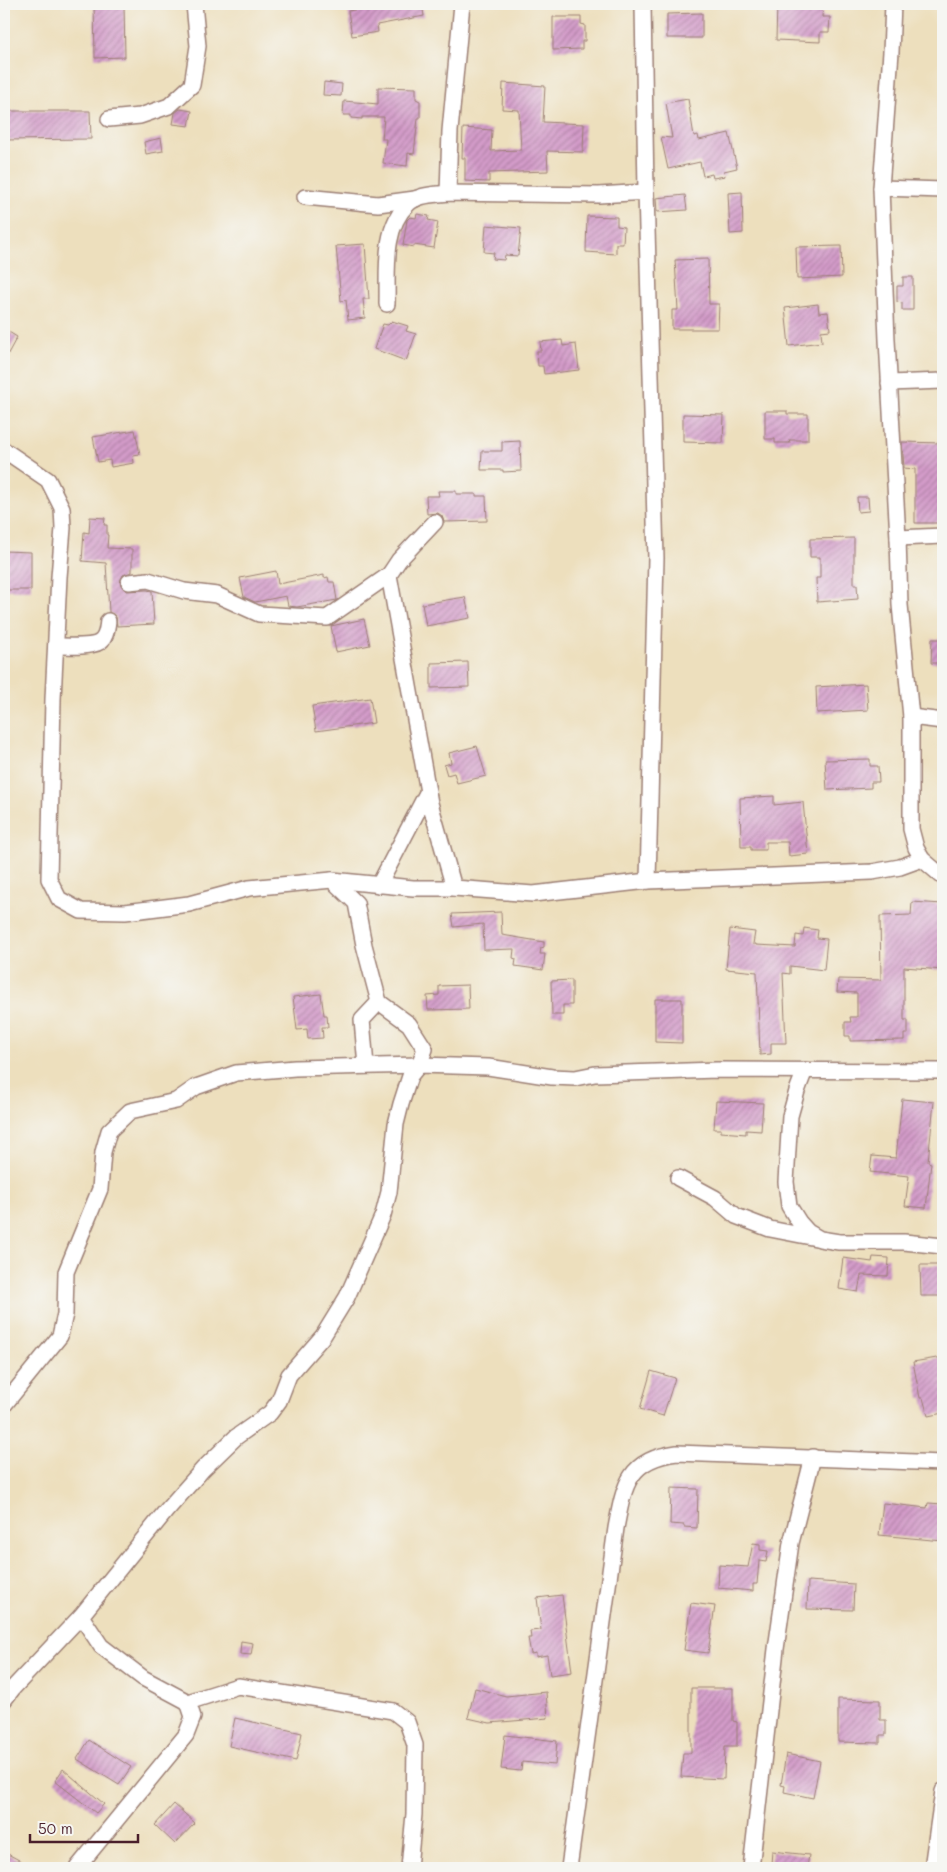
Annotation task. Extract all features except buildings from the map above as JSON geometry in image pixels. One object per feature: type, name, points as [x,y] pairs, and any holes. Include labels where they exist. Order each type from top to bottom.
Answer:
[{"type":"street","points":[[109,119],[140,116],[169,106],[192,85],[198,46],[194,4]]},
{"type":"street","points":[[448,194],[450,131],[462,4]]},
{"type":"street","points":[[643,4],[656,558],[648,881]]},
{"type":"street","points":[[893,4],[881,188],[900,605],[911,717],[911,829],[916,848],[922,859],[943,877]]},
{"type":"street","points":[[881,188],[943,190]]},
{"type":"street","points":[[387,304],[390,241],[396,220],[408,204],[426,195],[646,192]]},
{"type":"street","points":[[305,197],[378,204],[417,199]]},
{"type":"street","points":[[889,383],[943,381]]},
{"type":"street","points":[[4,450],[48,480],[62,508],[63,528],[56,646],[49,879],[59,899],[81,911],[125,912],[189,904],[249,888],[332,880],[413,888],[454,888],[533,894],[648,881],[872,872],[900,867],[922,859]]},
{"type":"street","points":[[129,582],[148,580],[184,590],[217,595],[259,614],[327,618],[389,575],[399,560],[435,522]]},
{"type":"street","points":[[898,538],[943,536]]},
{"type":"street","points":[[389,575],[428,792],[454,888]]},
{"type":"street","points":[[56,646],[95,644],[102,641],[107,632],[108,621]]},
{"type":"street","points":[[911,717],[943,721]]},
{"type":"street","points":[[379,885],[428,792]]},
{"type":"street","points":[[4,1700],[14,1686],[81,1616],[166,1510],[203,1469],[236,1437],[270,1413],[279,1401],[289,1375],[323,1336],[342,1304],[368,1252],[383,1215],[389,1192],[396,1124],[401,1104],[410,1076],[419,1065],[425,1049],[409,1024],[379,1002],[364,945],[356,903],[332,880]]},
{"type":"street","points":[[366,1066],[362,1020],[379,1002]]},
{"type":"street","points":[[4,1405],[60,1336],[65,1314],[66,1272],[100,1189],[103,1152],[109,1131],[130,1110],[176,1101],[196,1087],[236,1073],[295,1068],[419,1065],[488,1067],[552,1077],[575,1078],[595,1074],[717,1070],[943,1071]]},
{"type":"street","points":[[805,1070],[790,1116],[786,1182],[789,1206],[808,1232],[820,1239]]},
{"type":"street","points":[[678,1178],[715,1198],[736,1216],[770,1229],[839,1242],[904,1242],[943,1246]]},
{"type":"street","points":[[569,1868],[616,1528],[623,1493],[631,1477],[641,1464],[658,1455],[677,1453],[943,1463]]},
{"type":"street","points":[[751,1868],[776,1649],[790,1553],[813,1457]]},
{"type":"street","points":[[78,1868],[186,1735],[193,1717],[188,1702],[143,1678],[101,1646],[81,1616]]},
{"type":"street","points":[[188,1702],[238,1686],[393,1711],[407,1722],[415,1745],[414,1814],[409,1868]]},
{"type":"street","points":[[932,1868],[943,1791]]}]
